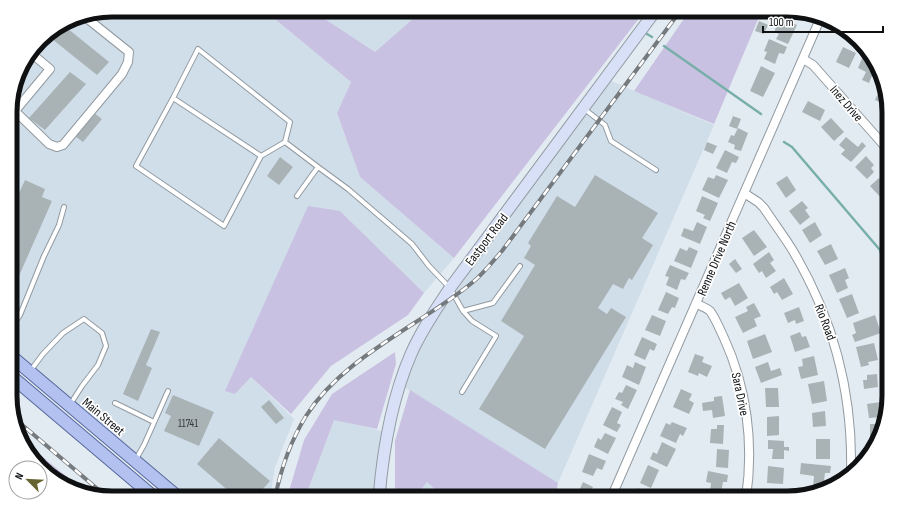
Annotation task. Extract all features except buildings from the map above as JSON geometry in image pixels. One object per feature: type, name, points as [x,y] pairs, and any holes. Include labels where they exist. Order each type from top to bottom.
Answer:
[{"type":"main road","name":"Main Street","points":[[17,361],[171,491]]},
{"type":"main road","points":[[17,382],[147,491]]},
{"type":"street","name":"Eastport Road","points":[[380,491],[390,420],[403,375],[420,336],[450,288],[651,17]]},
{"type":"street","points":[[17,113],[49,144],[57,147],[63,145],[122,74],[128,62],[129,52],[89,20]]},
{"type":"street","name":"Renne Drive North","points":[[614,491],[819,22]]},
{"type":"street","points":[[18,104],[50,69],[35,56]]},
{"type":"street","name":"Inez Drive","points":[[803,58],[813,65],[882,143]]},
{"type":"street","name":"Rio Road","points":[[744,194],[758,202],[764,208],[792,250],[814,289],[833,338],[846,390],[851,432],[851,466]]},
{"type":"street","name":"Sara Drive","points":[[696,304],[709,310],[717,323],[737,372],[747,420],[749,471],[747,491]]},
{"type":"street","points":[[17,379],[30,372]]},
{"type":"lane","points":[[198,50],[290,122],[285,142],[261,156],[224,226],[136,166],[198,50]]},
{"type":"lane","points":[[173,98],[261,156]]},
{"type":"lane","points":[[583,108],[605,125],[611,141],[656,170]]},
{"type":"lane","points":[[285,142],[348,189],[412,244],[429,266],[450,288],[463,311],[472,321],[496,336],[462,392]]},
{"type":"lane","points":[[297,196],[318,167]]},
{"type":"lane","points":[[17,319],[44,256],[60,225],[64,207]]},
{"type":"lane","points":[[463,311],[493,303],[520,266]]},
{"type":"lane","points":[[30,372],[43,354],[63,332],[84,319],[102,333],[106,346],[98,365],[82,386],[70,406]]},
{"type":"lane","points":[[135,461],[144,445],[168,391]]},
{"type":"lane","points":[[115,403],[154,422]]},
{"type":"shaded area","points":[[112,17],[272,17],[351,82],[337,113],[360,177],[454,258],[424,293],[340,211],[235,394],[251,377],[294,419],[275,467],[271,491],[181,491],[17,353],[17,112],[20,87],[24,76],[33,59],[49,41],[59,33],[87,20]]},
{"type":"shaded area","points":[[272,17],[325,19],[375,52],[415,17],[640,17],[454,258],[360,177],[337,113],[351,82]]},
{"type":"shaded area","points":[[298,17],[415,17],[375,52],[325,19]]},
{"type":"shaded area","points":[[685,17],[759,17],[714,124],[634,91]]},
{"type":"shaded area","points":[[609,80],[714,125],[558,483],[404,387],[424,337],[454,290]]},
{"type":"shaded area","points":[[308,206],[340,211],[424,293],[408,315],[331,366],[291,414],[251,377],[235,394],[225,391]]},
{"type":"shaded area","points":[[395,352],[396,364],[377,429],[334,420],[308,491],[289,491],[304,440],[332,394]]},
{"type":"shaded area","points":[[410,390],[558,483],[556,491],[437,491],[427,482],[420,491],[398,491],[395,488],[395,441]]},
{"type":"shaded area","points":[[334,419],[382,431],[374,491],[308,491]]},
{"type":"shaded area","points":[[33,449],[46,460],[41,459]]},
{"type":"shaded area","points":[[48,461],[75,484],[64,478],[49,467]]},
{"type":"shaded area","points":[[427,482],[437,491],[420,491]]},
{"type":"waterway","points":[[647,34],[652,37]]},
{"type":"waterway","points":[[664,46],[761,114]]},
{"type":"waterway","points":[[784,142],[792,147],[880,250],[882,257]]},
{"type":"railway","points":[[277,491],[283,466],[291,445],[306,416],[322,395],[340,376],[361,359],[452,298],[485,271],[502,251],[676,17]]},
{"type":"railway","points":[[21,424],[99,490]]}]
